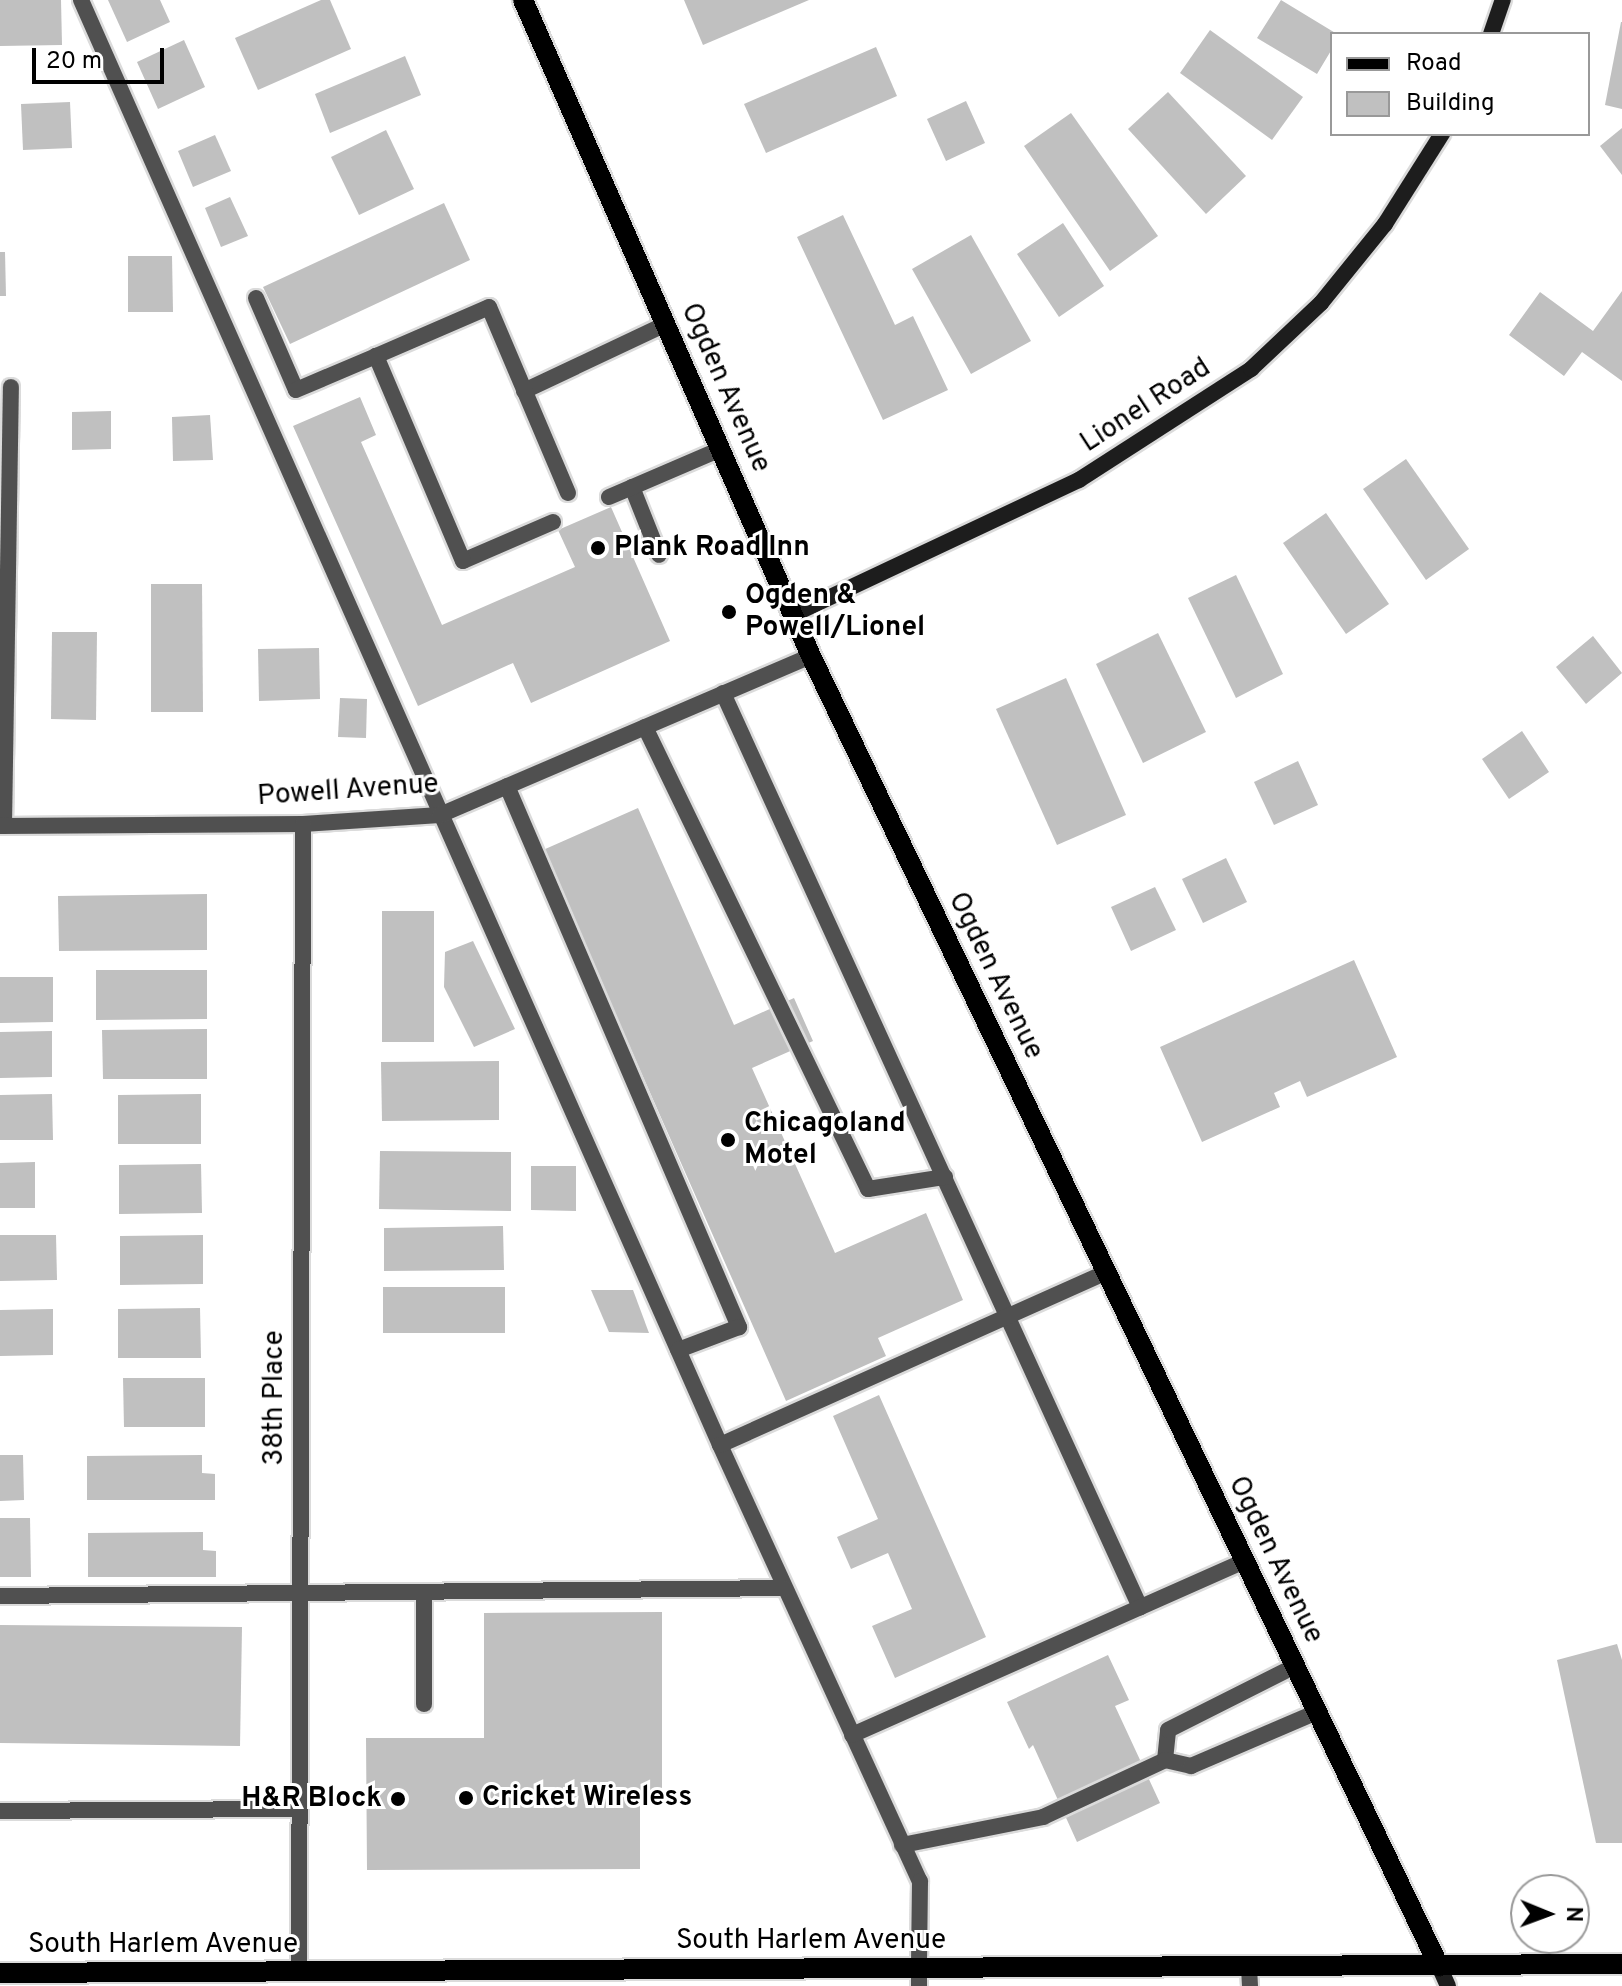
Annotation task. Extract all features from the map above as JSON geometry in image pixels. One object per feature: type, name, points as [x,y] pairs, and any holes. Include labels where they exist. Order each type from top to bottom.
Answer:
[{"type":"main road","name":"Ogden Avenue","points":[[523,0],[811,656],[1439,1966]]},
{"type":"main road","name":"South Harlem Avenue","points":[[0,1973],[122,1979],[299,1972],[573,1978],[1249,1976],[1439,1966],[1622,1964]]},
{"type":"street","points":[[81,0],[720,1445],[920,1881],[919,1977]]},
{"type":"street","points":[[1492,32],[1503,0]]},
{"type":"street","name":"Lionel Road","points":[[794,614],[1079,480],[1251,369],[1321,303],[1376,235],[1441,136]]},
{"type":"street","points":[[256,298],[296,390],[489,307],[568,493]]},
{"type":"street","points":[[524,391],[666,324]]},
{"type":"street","points":[[376,356],[463,561],[553,522]]},
{"type":"street","points":[[2,826],[11,387]]},
{"type":"street","points":[[609,497],[721,449]]},
{"type":"street","points":[[632,487],[659,555]]},
{"type":"street","name":"Powell Avenue","points":[[2,826],[303,824],[440,815],[811,656]]},
{"type":"street","points":[[723,693],[1140,1607]]},
{"type":"street","points":[[645,727],[868,1189],[945,1177]]},
{"type":"street","points":[[507,786],[739,1327],[678,1350]]},
{"type":"street","name":"38th Place","points":[[299,1972],[303,824]]},
{"type":"street","points":[[720,1445],[1105,1273]]},
{"type":"street","points":[[852,1735],[1245,1561]]},
{"type":"street","points":[[0,1596],[784,1588]]},
{"type":"street","points":[[424,1592],[424,1704]]},
{"type":"street","points":[[1165,1760],[1168,1730],[1295,1666]]},
{"type":"street","points":[[902,1845],[1043,1817],[1165,1760],[1191,1766],[1317,1712]]},
{"type":"street","points":[[0,1811],[299,1809]]},
{"type":"street","points":[[1439,1966],[1448,1986]]},
{"type":"building","points":[[0,0],[61,0],[62,45],[0,46]]},
{"type":"building","points":[[108,0],[160,0],[170,22],[127,42]]},
{"type":"building","points":[[321,0],[330,0],[351,49],[258,90],[235,38]]},
{"type":"building","points":[[684,0],[809,0],[703,45]]},
{"type":"building","points":[[1281,0],[1334,32],[1330,32],[1330,52],[1317,74],[1257,38]]},
{"type":"building","points":[[1622,22],[1622,109],[1605,105]]},
{"type":"building","points":[[1210,30],[1303,97],[1272,140],[1180,73]]},
{"type":"building","points":[[184,40],[205,87],[158,109],[137,62]]},
{"type":"building","points":[[876,47],[897,96],[766,153],[744,104]]},
{"type":"building","points":[[405,56],[421,95],[330,133],[315,94]]},
{"type":"building","points":[[1168,92],[1246,176],[1206,214],[1128,129]]},
{"type":"building","points":[[966,101],[985,143],[946,161],[927,119]]},
{"type":"building","points":[[70,102],[72,148],[23,150],[21,104]]},
{"type":"building","points":[[1071,113],[1158,236],[1110,271],[1024,146]]},
{"type":"building","points":[[1622,128],[1622,175],[1600,146]]},
{"type":"building","points":[[386,130],[414,189],[359,215],[331,157]]},
{"type":"building","points":[[215,135],[231,171],[193,187],[178,151]]},
{"type":"building","points":[[230,197],[248,236],[221,247],[205,208]]},
{"type":"building","points":[[444,203],[470,260],[290,344],[263,287]]},
{"type":"building","points":[[843,215],[895,325],[913,316],[948,390],[883,420],[797,237]]},
{"type":"building","points":[[1063,223],[1104,286],[1059,317],[1017,254]]},
{"type":"building","points":[[971,235],[1031,341],[971,374],[912,269]]},
{"type":"building","points":[[0,252],[5,252],[6,296],[0,296]]},
{"type":"building","points":[[128,256],[172,256],[173,312],[128,312]]},
{"type":"building","points":[[1622,291],[1622,381],[1582,352],[1564,376],[1509,335],[1540,292],[1593,331]]},
{"type":"building","name":"Plank Road Inn","points":[[360,397],[376,435],[361,442],[442,625],[575,567],[558,530],[611,507],[670,641],[531,703],[513,663],[418,706],[293,426]]},
{"type":"building","points":[[111,411],[111,449],[72,450],[72,412]]},
{"type":"building","points":[[210,415],[213,460],[173,461],[172,417]]},
{"type":"building","points":[[1406,459],[1469,549],[1426,580],[1363,489]]},
{"type":"building","points":[[1326,513],[1389,604],[1346,634],[1283,543]]},
{"type":"building","points":[[1236,575],[1283,674],[1236,698],[1188,598]]},
{"type":"building","points":[[151,584],[202,584],[203,712],[151,712]]},
{"type":"building","points":[[52,632],[97,632],[96,720],[51,719]]},
{"type":"building","points":[[1158,633],[1206,732],[1143,763],[1096,664]]},
{"type":"building","points":[[1593,636],[1622,673],[1586,704],[1556,667]]},
{"type":"building","points":[[319,648],[320,699],[259,701],[258,649]]},
{"type":"building","points":[[1066,678],[1126,815],[1057,845],[996,709]]},
{"type":"building","points":[[340,698],[367,699],[366,738],[338,737]]},
{"type":"building","points":[[1522,731],[1549,772],[1509,799],[1482,759]]},
{"type":"building","points":[[1298,761],[1318,805],[1274,825],[1254,782]]},
{"type":"building","name":"Chicagoland Motel","points":[[638,808],[734,1025],[794,998],[813,1041],[752,1068],[835,1253],[926,1213],[963,1300],[878,1338],[886,1356],[786,1401],[543,850]]},
{"type":"building","points":[[1226,858],[1247,902],[1203,923],[1182,879]]},
{"type":"building","points":[[1155,887],[1176,930],[1131,951],[1111,907]]},
{"type":"building","points":[[207,894],[207,950],[59,951],[58,896]]},
{"type":"building","points":[[382,911],[434,911],[434,1042],[382,1042]]},
{"type":"building","points":[[473,941],[515,1029],[474,1047],[444,987],[445,952]]},
{"type":"building","points":[[1354,960],[1397,1057],[1307,1097],[1300,1081],[1274,1093],[1280,1107],[1202,1142],[1160,1047]]},
{"type":"building","points":[[96,970],[207,970],[207,1019],[96,1020]]},
{"type":"building","points":[[0,977],[53,977],[53,1022],[0,1023]]},
{"type":"building","points":[[207,1029],[207,1079],[103,1079],[102,1030]]},
{"type":"building","points":[[52,1031],[52,1077],[0,1078],[0,1032]]},
{"type":"building","points":[[499,1061],[499,1120],[382,1121],[381,1062]]},
{"type":"building","points":[[52,1094],[53,1140],[0,1140],[0,1095]]},
{"type":"building","points":[[201,1094],[201,1144],[118,1144],[118,1095]]},
{"type":"building","points":[[380,1151],[511,1152],[511,1211],[379,1209]]},
{"type":"building","points":[[35,1162],[35,1208],[0,1208],[0,1163]]},
{"type":"building","points":[[201,1164],[202,1213],[119,1214],[119,1165]]},
{"type":"building","points":[[531,1166],[576,1166],[576,1211],[531,1210]]},
{"type":"building","points":[[503,1226],[504,1270],[384,1271],[384,1228]]},
{"type":"building","points":[[0,1235],[56,1235],[57,1280],[0,1281]]},
{"type":"building","points":[[203,1235],[203,1284],[120,1285],[120,1236]]},
{"type":"building","points":[[383,1287],[505,1287],[505,1333],[383,1333]]},
{"type":"building","points":[[591,1290],[633,1290],[649,1333],[609,1332]]},
{"type":"building","points":[[200,1308],[201,1358],[118,1358],[118,1309]]},
{"type":"building","points":[[53,1309],[53,1355],[0,1356],[0,1310]]},
{"type":"building","points":[[123,1378],[205,1378],[205,1427],[124,1427]]},
{"type":"building","points":[[879,1395],[986,1637],[895,1678],[872,1626],[912,1609],[888,1553],[851,1569],[837,1537],[878,1519],[833,1416]]},
{"type":"building","points":[[0,1455],[23,1455],[24,1500],[0,1501]]},
{"type":"building","points":[[202,1455],[202,1473],[215,1474],[215,1500],[87,1500],[87,1456]]},
{"type":"building","points":[[0,1518],[30,1518],[31,1577],[0,1577]]},
{"type":"building","points":[[203,1532],[203,1550],[216,1551],[216,1577],[88,1577],[88,1533]]},
{"type":"building","points":[[662,1612],[662,1797],[640,1797],[640,1869],[367,1870],[366,1738],[484,1738],[484,1613]]},
{"type":"building","points":[[0,1625],[242,1627],[240,1746],[0,1743]]},
{"type":"building","points":[[1617,1644],[1622,1660],[1622,1843],[1596,1843],[1557,1660]]},
{"type":"building","points":[[1108,1655],[1129,1700],[1115,1706],[1160,1803],[1077,1842],[1033,1745],[1029,1749],[1007,1702]]},
{"type":"place","name":"Plank Road Inn","points":[[598,548]]},
{"type":"place","name":"Ogden & Powell/Lionel","points":[[729,612]]},
{"type":"place","name":"Chicagoland Motel","points":[[728,1140]]},
{"type":"place","name":"Cricket Wireless","points":[[466,1798]]},
{"type":"place","name":"H&R Block","points":[[398,1799]]}]
